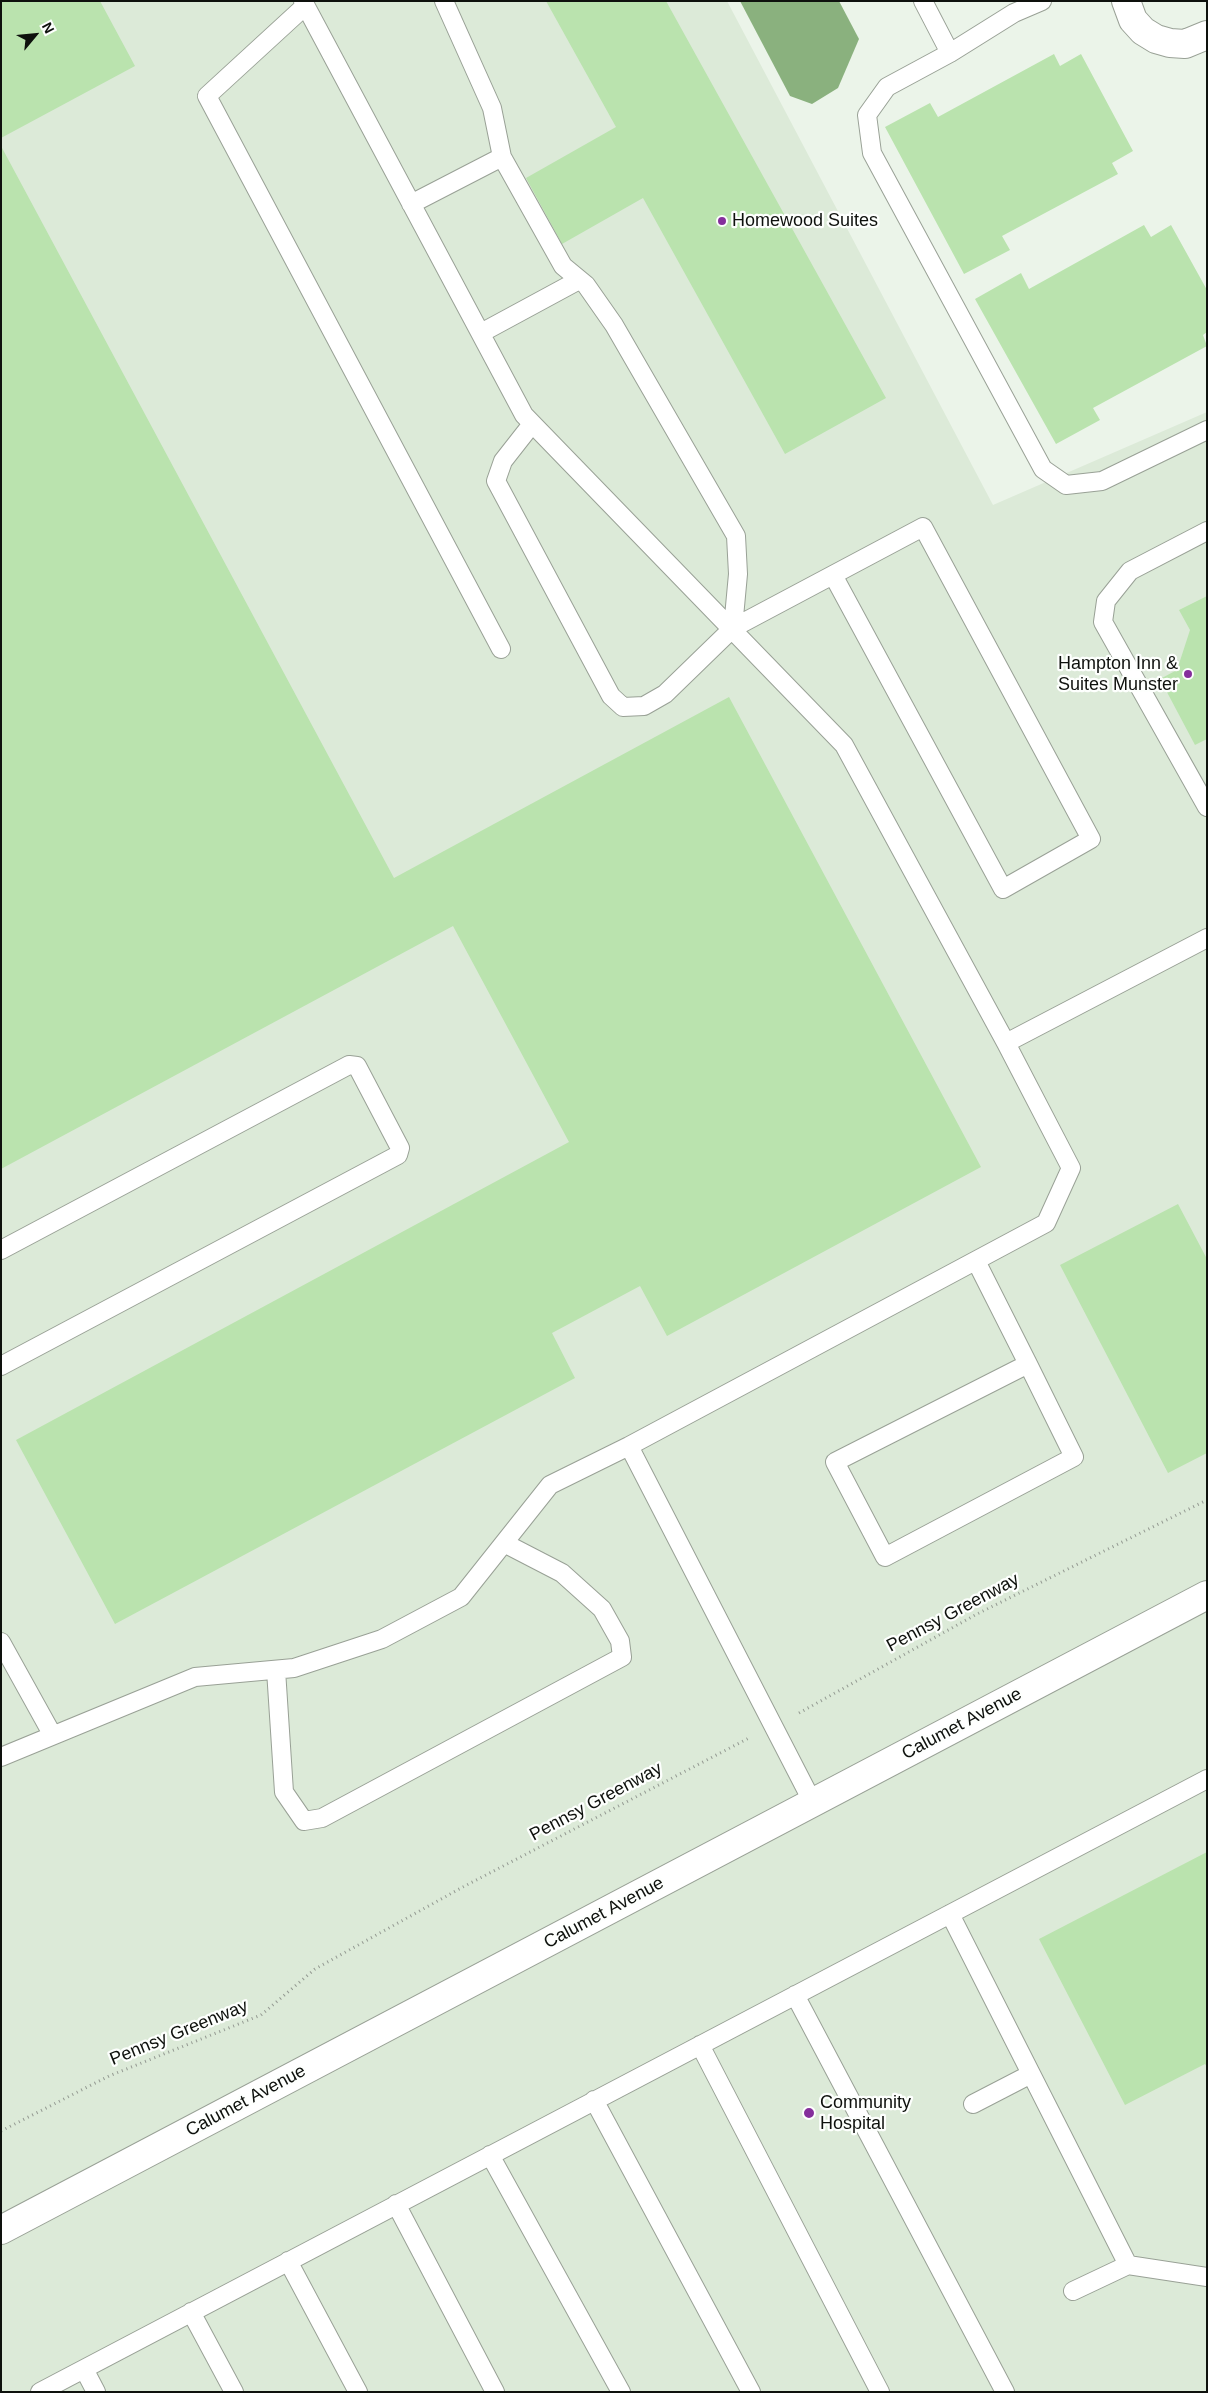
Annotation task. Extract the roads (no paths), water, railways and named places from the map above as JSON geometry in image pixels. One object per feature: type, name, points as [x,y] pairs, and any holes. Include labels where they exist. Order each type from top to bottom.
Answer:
[{"type":"main road","points":[[1126,1],[1133,20],[1142,31],[1156,39],[1170,44],[1186,44],[1207,35]]},
{"type":"main road","name":"Calumet Avenue","points":[[1,2230],[1207,1595]]},
{"type":"lane","points":[[444,1],[492,108],[502,157],[563,266],[586,285],[614,326],[736,536],[738,574],[732,628]]},
{"type":"lane","points":[[923,1],[950,53]]},
{"type":"lane","points":[[1042,1],[1014,14],[950,53],[886,87],[867,115],[872,153],[1043,469],[1066,485],[1102,481],[1207,430]]},
{"type":"lane","points":[[1,1757],[52,1734],[195,1677],[294,1668],[382,1639],[461,1597],[550,1486],[629,1446],[1046,1223],[1070,1168],[1006,1043],[844,745],[524,415],[303,4],[207,96],[501,649]]},
{"type":"lane","points":[[411,204],[502,157]]},
{"type":"lane","points":[[481,333],[579,280]]},
{"type":"lane","points":[[532,424],[504,461],[496,480],[611,696],[623,707],[644,706],[666,694],[732,628],[923,527],[1091,839],[1003,889],[833,576]]},
{"type":"lane","points":[[1207,531],[1130,571],[1106,601],[1103,622],[1207,807]]},
{"type":"lane","points":[[1006,1043],[1207,938]]},
{"type":"lane","points":[[1,1250],[349,1065],[357,1066],[400,1148],[398,1155],[1,1366]]},
{"type":"lane","points":[[976,1261],[1028,1364],[1074,1457],[885,1558],[835,1462],[1028,1364]]},
{"type":"lane","points":[[629,1446],[775,1725],[813,1803]]},
{"type":"lane","points":[[276,1670],[284,1792],[304,1821],[322,1818],[622,1657],[620,1641],[602,1609],[562,1573],[504,1543]]},
{"type":"lane","points":[[1,1642],[52,1734]]},
{"type":"lane","points":[[40,2392],[1207,1779]]},
{"type":"lane","points":[[950,1914],[1128,2265]]},
{"type":"lane","points":[[795,1995],[1005,2392]]},
{"type":"lane","points":[[700,2045],[880,2392]]},
{"type":"lane","points":[[973,2104],[1031,2074]]},
{"type":"lane","points":[[594,2100],[751,2392]]},
{"type":"lane","points":[[490,2155],[621,2392]]},
{"type":"lane","points":[[396,2204],[495,2392]]},
{"type":"lane","points":[[288,2261],[358,2392]]},
{"type":"lane","points":[[1073,2291],[1128,2265],[1207,2277]]},
{"type":"lane","points":[[191,2312],[234,2392]]},
{"type":"lane","points":[[84,2369],[96,2392]]},
{"type":"place","name":"Homewood Suites","points":[[722,221]]},
{"type":"place","name":"Hampton Inn & Suites Munster","points":[[1188,674]]},
{"type":"place","name":"Community Hospital","points":[[809,2113]]}]
